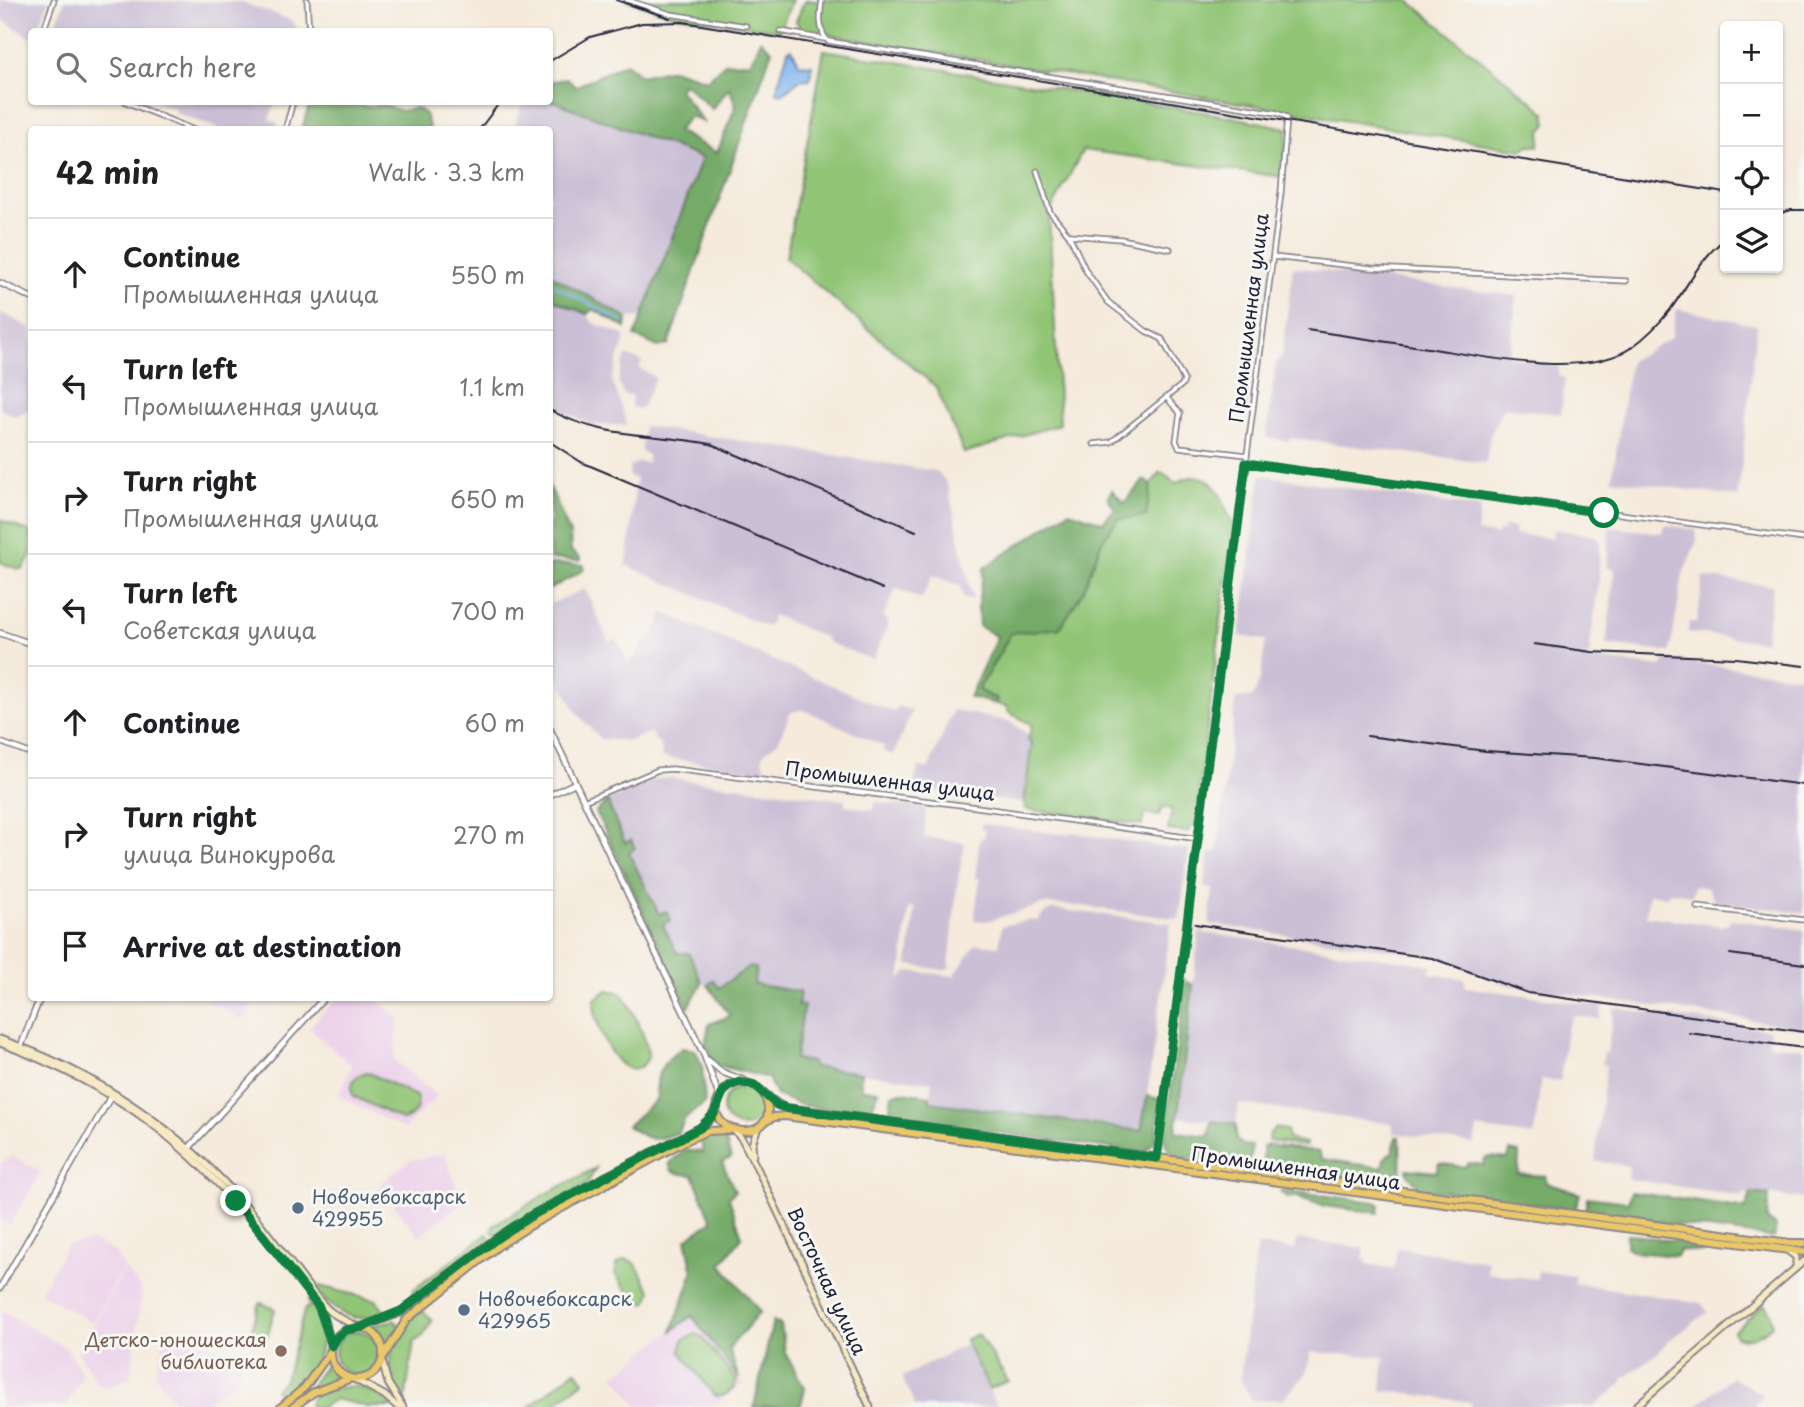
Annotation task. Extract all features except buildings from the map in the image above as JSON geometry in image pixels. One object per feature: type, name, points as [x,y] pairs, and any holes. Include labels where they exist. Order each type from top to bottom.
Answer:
[{"type":"main road","points":[[0,1041],[78,1071],[146,1113],[188,1149],[256,1218],[324,1306],[336,1315],[373,1332],[379,1339],[388,1383],[400,1407]]},
{"type":"main road","points":[[281,1407],[305,1387],[342,1332],[401,1311],[532,1215],[665,1148],[713,1130],[746,1132],[760,1125],[768,1109],[764,1094],[749,1083],[739,1082],[730,1086],[723,1092],[706,1122],[682,1140]]},
{"type":"main road","name":"Промышленная улица","points":[[764,1094],[777,1105],[786,1108],[885,1126]]},
{"type":"main road","points":[[718,1103],[721,1120],[733,1130]]},
{"type":"main road","name":"Промышленная улица","points":[[760,1125],[774,1117],[785,1116],[885,1126],[1624,1225],[1804,1252]]},
{"type":"main road","name":"Восточная улица","points":[[757,1168],[752,1148],[753,1138],[760,1125]]},
{"type":"main road","name":"Восточная улица","points":[[733,1130],[742,1139],[757,1168],[870,1407]]},
{"type":"main road","points":[[293,1407],[314,1392],[370,1376],[378,1370],[407,1319],[498,1246],[536,1222],[618,1179],[665,1148]]},
{"type":"main road","name":"Промышленная улица","points":[[1156,1162],[1172,1160],[1255,1175]]},
{"type":"main road","points":[[202,1162],[319,1307],[335,1367],[342,1374],[384,1395],[400,1407]]},
{"type":"main road","name":"Промышленная улица","points":[[1624,1225],[1802,1243]]},
{"type":"main road","points":[[1796,1268],[1804,1252],[1802,1243]]},
{"type":"main road","points":[[1784,1250],[1796,1257],[1796,1268]]},
{"type":"main road","points":[[1635,1407],[1804,1261]]},
{"type":"street","points":[[44,28],[54,0]]},
{"type":"street","points":[[307,0],[309,28]]},
{"type":"street","points":[[627,0],[670,14],[746,26]]},
{"type":"street","points":[[780,31],[825,39],[821,22],[822,0]]},
{"type":"street","name":"Промышленная улица","points":[[825,39],[834,43],[1287,117],[1273,257],[1156,1162]]},
{"type":"street","points":[[133,105],[184,126]]},
{"type":"street","points":[[286,126],[292,105]]},
{"type":"street","points":[[1037,171],[1050,212],[1069,235],[1086,271],[1108,302],[1162,340],[1184,382],[1111,442],[1094,444]]},
{"type":"street","points":[[1069,235],[1121,239],[1170,249]]},
{"type":"street","points":[[1273,257],[1371,268],[1626,281]]},
{"type":"street","points":[[0,283],[28,296]]},
{"type":"street","points":[[1167,397],[1180,413],[1176,441],[1179,447],[1247,455]]},
{"type":"street","points":[[1246,463],[1804,539]]},
{"type":"street","points":[[0,633],[28,643]]},
{"type":"street","points":[[553,735],[704,1055],[718,1088],[718,1103]]},
{"type":"street","points":[[0,742],[28,752]]},
{"type":"street","name":"Промышленная улица","points":[[584,801],[658,770],[673,769],[977,807],[1199,839]]},
{"type":"street","points":[[553,794],[575,783]]},
{"type":"street","points":[[1697,907],[1804,920]]},
{"type":"street","points":[[20,1048],[39,1001]]},
{"type":"street","points":[[188,1149],[321,1001]]},
{"type":"street","points":[[704,1055],[715,1067],[749,1083]]},
{"type":"street","points":[[0,1288],[112,1093]]},
{"type":"street","points":[[1158,1147],[1162,1154],[1172,1160]]},
{"type":"shaded area","points":[[0,0],[49,0],[38,28],[28,28],[28,36],[0,18]]},
{"type":"shaded area","points":[[65,0],[241,2],[293,21],[296,28],[54,28]]},
{"type":"shaded area","points":[[553,101],[702,158],[642,317],[627,318],[553,276],[553,126],[514,126],[522,105],[553,105]]},
{"type":"shaded area","points":[[163,105],[275,105],[269,119],[278,123],[277,126],[211,126],[176,113],[176,110]]},
{"type":"shaded area","points":[[1293,267],[1517,296],[1509,356],[1559,367],[1558,376],[1565,378],[1561,414],[1503,407],[1490,436],[1486,463],[1289,438],[1288,441],[1266,438],[1276,363],[1282,356]]},
{"type":"shaded area","points":[[553,299],[587,314],[593,323],[626,336],[612,379],[627,425],[592,425],[553,406]]},
{"type":"shaded area","points":[[1677,309],[1757,325],[1738,497],[1612,479],[1630,361],[1671,338]]},
{"type":"shaded area","points":[[0,312],[28,326],[28,410],[16,416],[0,409]]},
{"type":"shaded area","points":[[626,355],[642,361],[639,368],[656,378],[641,409],[631,407],[632,396],[624,395],[618,381]]},
{"type":"shaded area","points":[[644,426],[935,471],[948,487],[973,600],[964,598],[960,586],[933,575],[921,599],[896,588],[883,618],[888,620],[888,624],[873,660],[827,642],[826,638],[773,615],[768,627],[625,565],[636,479],[629,476],[630,466],[639,462],[647,463],[648,455],[641,451]]},
{"type":"shaded area","points":[[1261,475],[1480,508],[1477,532],[1482,533],[1497,535],[1498,531],[1503,531],[1504,526],[1515,528],[1514,534],[1552,538],[1554,529],[1596,536],[1600,540],[1599,577],[1589,655],[1585,658],[1662,667],[1664,659],[1804,677],[1804,913],[1714,901],[1708,888],[1694,886],[1692,895],[1669,892],[1667,896],[1649,894],[1646,916],[1722,926],[1729,924],[1730,919],[1804,930],[1804,1028],[1508,985],[1436,956],[1209,924],[1213,889],[1204,887],[1209,852],[1217,853],[1236,699],[1253,697],[1260,680],[1266,640],[1240,636]]},
{"type":"shaded area","points":[[1665,525],[1696,530],[1697,541],[1683,574],[1670,652],[1606,645],[1615,569],[1607,567],[1609,527],[1662,533]]},
{"type":"shaded area","points":[[1703,577],[1773,586],[1765,642],[1688,632],[1689,622],[1697,623]]},
{"type":"shaded area","points":[[585,589],[609,642],[617,639],[627,662],[636,657],[643,642],[647,643],[649,638],[652,639],[663,613],[894,712],[898,706],[912,711],[893,755],[883,751],[884,746],[802,709],[790,713],[779,740],[764,753],[764,772],[661,757],[662,748],[650,732],[630,741],[600,739],[577,713],[553,668],[553,603]]},
{"type":"shaded area","points":[[953,710],[1010,722],[1029,735],[1028,741],[1032,742],[1024,803],[912,788],[919,766],[928,769]]},
{"type":"shaded area","points":[[669,778],[845,800],[845,805],[865,809],[874,810],[875,802],[926,808],[924,837],[965,843],[957,885],[949,968],[943,970],[908,965],[915,908],[909,907],[900,980],[908,971],[954,976],[976,944],[999,946],[1002,926],[1029,920],[1037,921],[1044,913],[1054,909],[1171,923],[1142,1131],[930,1102],[932,1082],[814,1067],[811,1062],[795,1059],[804,1006],[798,1005],[800,992],[754,984],[719,988],[713,980],[708,985],[702,983],[689,953],[677,953],[663,924],[670,920],[660,914],[629,852],[635,848],[631,840],[625,843],[607,801],[656,779]]},
{"type":"shaded area","points":[[981,824],[1069,835],[1070,832],[1189,849],[1179,919],[1044,904],[987,921],[974,920],[980,879],[975,878],[980,838],[984,838],[985,830],[981,829]]},
{"type":"shaded area","points":[[1199,932],[1431,965],[1430,974],[1465,979],[1465,987],[1602,1006],[1600,1019],[1573,1016],[1567,1029],[1560,1081],[1541,1079],[1534,1136],[1477,1128],[1474,1144],[1393,1133],[1393,1124],[1239,1104],[1236,1124],[1178,1117]]},
{"type":"shaded area","points":[[209,1001],[255,1001],[243,1020]]},
{"type":"shaded area","points":[[334,1001],[378,1001],[399,1019],[394,1060],[437,1096],[404,1129],[338,1096],[352,1066],[309,1028]]},
{"type":"shaded area","points":[[1614,1008],[1770,1030],[1768,1044],[1804,1049],[1804,1199],[1749,1192],[1744,1193],[1744,1196],[1628,1179],[1629,1166],[1595,1161],[1606,1065],[1602,1064],[1604,1053],[1607,1053]]},
{"type":"shaded area","points":[[445,1154],[462,1203],[419,1236],[379,1185],[410,1160]]},
{"type":"shaded area","points":[[13,1156],[41,1172],[10,1225],[0,1220],[0,1164]]},
{"type":"shaded area","points":[[1297,1239],[1365,1248],[1363,1259],[1367,1260],[1367,1264],[1394,1269],[1397,1248],[1488,1261],[1487,1273],[1537,1279],[1538,1271],[1575,1276],[1574,1283],[1701,1303],[1708,1312],[1666,1343],[1594,1407],[1471,1407],[1471,1402],[1381,1390],[1384,1357],[1311,1352],[1306,1374],[1283,1399],[1252,1400],[1240,1379],[1257,1245],[1295,1250]]},
{"type":"shaded area","points":[[91,1240],[114,1251],[124,1267],[93,1323],[40,1293],[67,1245]]},
{"type":"shaded area","points":[[125,1268],[142,1291],[130,1378],[110,1387],[97,1384],[79,1353]]},
{"type":"shaded area","points":[[1,1310],[66,1348],[83,1375],[65,1407],[0,1407]]},
{"type":"shaded area","points":[[691,1315],[743,1384],[712,1407],[639,1407],[614,1376]]},
{"type":"shaded area","points":[[168,1330],[242,1357],[238,1381],[197,1407],[179,1407],[155,1374]]},
{"type":"shaded area","points":[[967,1344],[997,1407],[916,1407],[902,1377]]},
{"type":"shaded area","points":[[1732,1377],[1763,1395],[1754,1407],[1695,1407]]},
{"type":"green space","points":[[627,0],[792,0],[780,31],[670,14]]},
{"type":"green space","points":[[805,0],[1408,0],[1545,112],[1547,124],[1541,131],[1539,146],[1528,145],[1522,150],[801,30],[796,21]]},
{"type":"green space","points":[[761,40],[772,50],[668,345],[658,347],[635,336],[702,158],[553,101],[553,81],[567,78],[575,87],[626,63],[641,76],[672,69],[707,80],[725,63],[751,62]],"holes":[[[684,83],[712,109],[729,88],[736,105],[717,153],[677,131],[690,116],[703,122],[679,89]]]},
{"type":"green space","points":[[824,50],[1287,128],[1283,177],[1083,150],[1049,214],[1060,424],[964,453],[936,387],[786,258]]},
{"type":"green space","points":[[309,105],[384,105],[401,111],[416,108],[425,114],[429,126],[303,126]]},
{"type":"green space","points":[[553,276],[627,318],[626,328],[593,309],[587,314],[553,299]]},
{"type":"green space","points":[[1160,472],[1176,483],[1199,477],[1207,480],[1219,494],[1233,525],[1195,824],[1187,832],[1168,830],[1172,809],[1163,807],[1158,816],[1145,813],[1142,825],[1025,809],[1032,742],[1028,741],[1032,725],[1007,711],[1008,707],[996,704],[997,699],[978,691],[1011,633],[1082,593],[1102,541],[1118,518],[1146,516],[1151,485]]},
{"type":"green space","points":[[1144,480],[1151,485],[1146,516],[1118,519],[1102,541],[1082,593],[1060,628],[1011,633],[978,690],[997,700],[996,704],[969,697],[997,637],[979,626],[978,605],[984,568],[1069,511],[1103,522],[1115,509],[1108,498],[1112,490],[1124,503]]},
{"type":"green space","points":[[553,494],[570,534],[571,551],[580,561],[553,559]]},
{"type":"green space","points":[[0,520],[28,531],[28,560],[23,569],[0,562]]},
{"type":"green space","points":[[553,564],[584,565],[584,570],[553,587]]},
{"type":"green space","points":[[607,801],[625,843],[631,840],[635,848],[629,853],[659,914],[666,911],[671,920],[663,925],[677,953],[689,953],[702,983],[688,1008],[596,812]]},
{"type":"green space","points":[[749,967],[756,968],[754,984],[800,992],[798,1005],[804,1006],[795,1059],[811,1062],[814,1067],[861,1073],[861,1089],[879,1091],[868,1116],[801,1105],[776,1095],[768,1078],[716,1065],[705,1045],[709,1024],[730,1016],[708,985],[713,980],[719,988]]},
{"type":"green space","points":[[1186,981],[1193,985],[1176,1132],[1209,1136],[1211,1121],[1236,1124],[1236,1139],[1243,1145],[1252,1146],[1250,1158],[1240,1167],[1179,1157],[1170,1151],[1164,1140]]},
{"type":"green space","points":[[607,990],[623,996],[638,1022],[648,1058],[639,1068],[629,1069],[619,1062],[603,1037],[597,1022],[595,999]]},
{"type":"green space","points":[[682,1048],[695,1050],[702,1065],[705,1103],[685,1118],[679,1132],[657,1139],[641,1135],[627,1126],[657,1099],[658,1075],[669,1058]]},
{"type":"green space","points":[[367,1072],[416,1096],[417,1104],[413,1114],[402,1120],[353,1096],[354,1081]]},
{"type":"green space","points":[[743,1087],[757,1093],[763,1107],[757,1121],[743,1127],[729,1121],[723,1107],[729,1093]]},
{"type":"green space","points":[[901,1092],[930,1096],[930,1102],[1141,1131],[1147,1096],[1160,1099],[1156,1140],[1144,1153],[889,1117],[892,1095]]},
{"type":"green space","points":[[1275,1128],[1287,1130],[1288,1139],[1306,1143],[1306,1146],[1269,1141],[1270,1133]]},
{"type":"green space","points":[[700,1136],[724,1136],[731,1158],[722,1162],[735,1191],[729,1198],[742,1237],[721,1264],[760,1312],[729,1348],[739,1379],[692,1316],[672,1331],[693,1272],[686,1239],[712,1221],[693,1175],[672,1171],[669,1163],[685,1150],[703,1152]]},
{"type":"green space","points":[[1396,1137],[1400,1137],[1401,1185],[1270,1168],[1263,1164],[1263,1147],[1268,1145],[1319,1152],[1322,1159],[1382,1168],[1384,1159],[1393,1153]]},
{"type":"green space","points":[[1510,1151],[1519,1153],[1518,1174],[1545,1176],[1547,1183],[1580,1194],[1575,1210],[1497,1200],[1494,1196],[1485,1195],[1481,1198],[1420,1189],[1407,1169],[1436,1172],[1439,1163],[1464,1167],[1468,1163],[1484,1165],[1485,1159],[1490,1157],[1508,1159]]},
{"type":"green space","points":[[596,1168],[587,1184],[496,1236],[492,1231],[494,1225]]},
{"type":"green space","points":[[1282,1190],[1375,1202],[1379,1204],[1378,1213],[1324,1206],[1297,1197],[1288,1197],[1280,1192]]},
{"type":"green space","points":[[1631,1192],[1746,1209],[1751,1193],[1769,1195],[1767,1220],[1776,1226],[1774,1238],[1585,1212],[1587,1197],[1628,1202]]},
{"type":"green space","points":[[487,1234],[489,1242],[419,1296],[415,1296],[413,1290]]},
{"type":"green space","points":[[1627,1234],[1704,1245],[1703,1252],[1680,1250],[1676,1256],[1635,1252],[1626,1247]]},
{"type":"green space","points":[[626,1259],[635,1263],[651,1291],[647,1303],[637,1303],[615,1274],[617,1264]]},
{"type":"green space","points":[[319,1286],[376,1300],[385,1312],[364,1318],[346,1315],[330,1305],[315,1290]]},
{"type":"green space","points":[[310,1298],[320,1322],[317,1359],[306,1381],[297,1391],[294,1388],[282,1398],[275,1389],[285,1380],[305,1308],[310,1307]]},
{"type":"green space","points":[[261,1303],[275,1309],[264,1338],[251,1332]]},
{"type":"green space","points":[[1764,1304],[1771,1314],[1772,1325],[1751,1338],[1737,1337],[1733,1332]]},
{"type":"green space","points":[[424,1311],[432,1321],[423,1336],[414,1342],[404,1406],[392,1382],[391,1357],[398,1333],[405,1323]]},
{"type":"green space","points":[[394,1320],[399,1325],[388,1345],[384,1344],[378,1332],[373,1329],[374,1325]]},
{"type":"green space","points":[[773,1321],[781,1325],[785,1352],[805,1389],[800,1407],[754,1407]]},
{"type":"green space","points":[[357,1331],[372,1338],[379,1353],[372,1368],[357,1375],[342,1368],[335,1353],[342,1338]]},
{"type":"green space","points":[[696,1334],[702,1337],[736,1380],[732,1390],[726,1394],[715,1396],[680,1351],[683,1340]]},
{"type":"green space","points":[[978,1334],[1008,1381],[989,1389],[965,1340]]},
{"type":"green space","points":[[327,1363],[341,1380],[306,1393],[285,1407],[311,1385]]},
{"type":"green space","points":[[576,1370],[584,1381],[551,1407],[529,1407]]},
{"type":"green space","points":[[354,1386],[376,1394],[394,1407],[368,1407],[335,1399],[322,1407],[309,1407],[311,1398],[316,1395],[332,1389]]},
{"type":"water","points":[[792,49],[799,64],[812,65],[810,79],[799,80],[782,94],[776,92],[788,50]]},
{"type":"waterway","points":[[553,285],[623,322]]},
{"type":"railway","points":[[616,0],[670,18]]},
{"type":"railway","points":[[553,59],[590,37],[642,23],[683,22],[1720,192]]},
{"type":"railway","points":[[482,126],[498,105]]},
{"type":"railway","points":[[1783,212],[1804,210]]},
{"type":"railway","points":[[1307,330],[1533,363],[1588,362],[1612,357],[1632,347],[1657,325],[1708,255],[1720,243]]},
{"type":"railway","points":[[553,411],[609,431],[711,444],[916,531]]},
{"type":"railway","points":[[553,444],[581,462],[883,589]]},
{"type":"railway","points":[[1534,644],[1592,652],[1736,658],[1804,666]]},
{"type":"railway","points":[[1367,736],[1486,751],[1595,758],[1804,785]]},
{"type":"railway","points":[[1195,924],[1432,958],[1528,993],[1804,1032]]},
{"type":"railway","points":[[1730,954],[1804,964]]},
{"type":"railway","points":[[1689,1033],[1804,1048]]},
{"type":"place","name":"Новочебоксарск 429955","points":[[298,1208]]},
{"type":"place","name":"Новочебоксарск 429965","points":[[464,1310]]},
{"type":"place","name":"Детско-юношеская библиотека","points":[[281,1351]]},
{"type":"route","points":[[236,1201],[319,1307],[332,1346],[346,1330],[362,1327],[401,1311],[532,1215],[700,1128],[714,1114],[723,1092],[739,1082],[758,1087],[771,1101],[786,1108],[1157,1158],[1246,463],[1604,513]]}]
